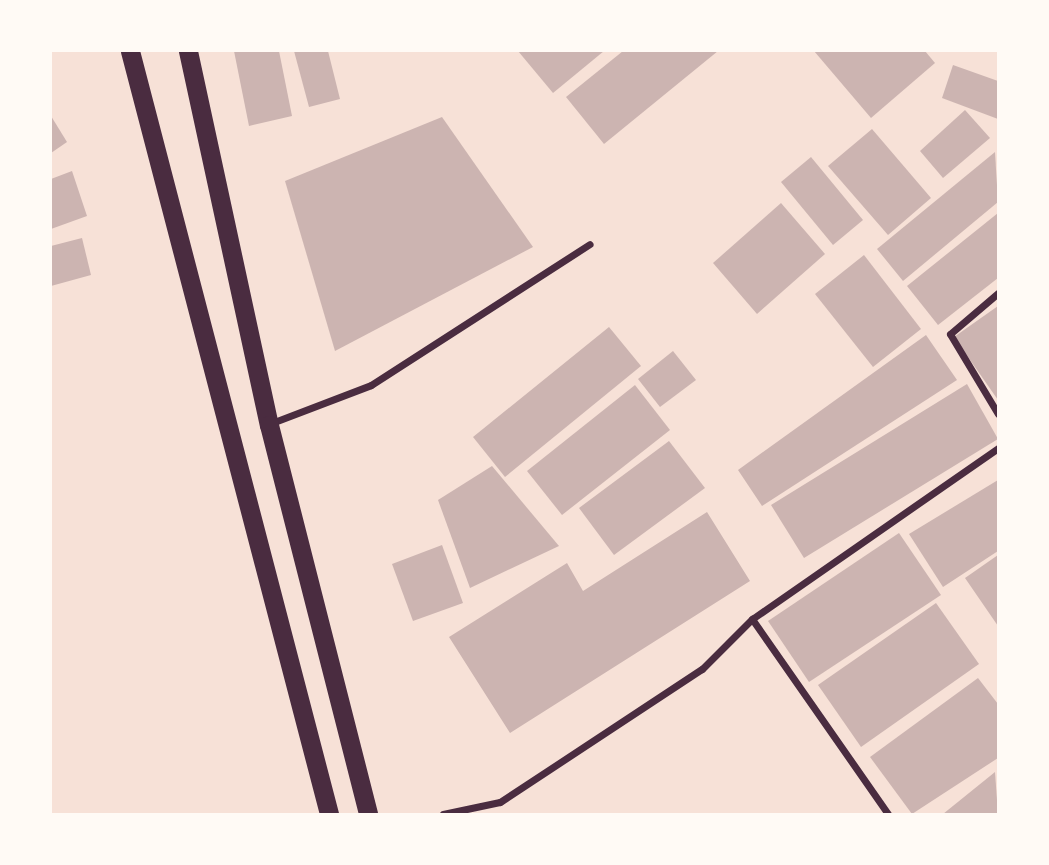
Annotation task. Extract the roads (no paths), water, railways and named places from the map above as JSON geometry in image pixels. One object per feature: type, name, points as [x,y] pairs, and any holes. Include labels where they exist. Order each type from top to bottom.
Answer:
[{"type":"highway","points":[[130,51],[329,814]]},
{"type":"highway","points":[[188,51],[269,425],[368,814]]},
{"type":"street","points":[[269,425],[371,386],[590,244]]},
{"type":"street","points":[[998,293],[950,334],[998,414]]},
{"type":"street","points":[[443,814],[500,802],[702,670],[752,620],[998,448]]},
{"type":"street","points":[[752,620],[888,814]]}]
